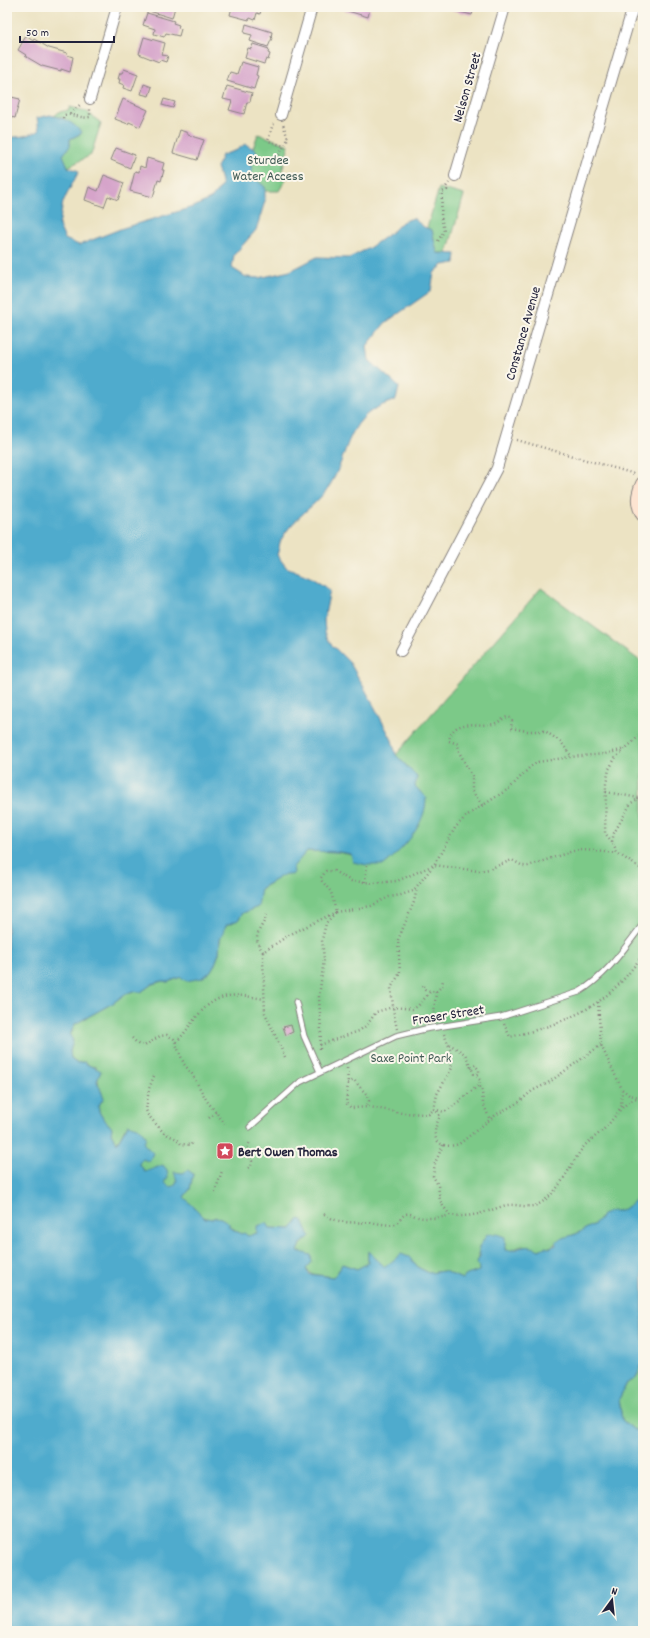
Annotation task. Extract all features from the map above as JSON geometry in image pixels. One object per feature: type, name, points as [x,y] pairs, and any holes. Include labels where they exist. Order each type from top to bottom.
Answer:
[{"type":"street","points":[[90,99],[117,7]]},
{"type":"street","points":[[281,115],[312,7]]},
{"type":"street","name":"Nelson Street","points":[[455,176],[504,7]]},
{"type":"street","name":"Constance Avenue","points":[[401,651],[497,468],[632,7]]},
{"type":"street","points":[[639,479],[638,500],[643,514]]},
{"type":"lane","name":"Fraser Street","points":[[250,1127],[300,1082],[399,1035],[441,1026],[501,1018],[564,998],[589,986],[607,969],[643,924]]},
{"type":"lane","points":[[296,1002],[304,1036],[320,1072]]},
{"type":"path","points":[[63,118],[64,115],[69,114],[75,108]]},
{"type":"path","points":[[69,114],[81,117]]},
{"type":"path","points":[[281,115],[272,127],[268,141],[284,146]]},
{"type":"path","points":[[261,162],[278,157],[288,139],[281,115]]},
{"type":"path","points":[[438,241],[444,232],[441,217],[442,192],[447,190]]},
{"type":"path","points":[[507,437],[639,479]]},
{"type":"path","points":[[482,805],[472,791],[472,776],[459,752],[458,744],[449,741],[453,733],[458,728],[470,723],[494,724],[507,717],[511,718],[511,728],[527,731],[545,731],[561,742],[572,757]]},
{"type":"path","points":[[617,853],[612,842],[605,833],[606,784],[609,769],[616,757],[643,730]]},
{"type":"path","points":[[263,952],[289,935],[336,912],[371,906],[389,897],[413,891],[417,888],[434,865],[455,828],[466,816],[510,788],[530,767],[538,762],[605,754],[625,749]]},
{"type":"path","points":[[606,792],[639,798]]},
{"type":"path","points":[[612,842],[614,833],[631,803],[643,796]]},
{"type":"path","points":[[336,912],[331,892],[322,882],[321,878],[326,871],[334,871],[351,881],[397,881],[434,865],[479,871],[489,869],[512,860],[523,866],[528,866],[573,851],[583,850],[617,853],[643,870]]},
{"type":"path","points":[[365,882],[367,865]]},
{"type":"path","points":[[399,1035],[393,1007],[391,988],[400,972],[398,940],[414,902],[417,888]]},
{"type":"path","points":[[320,1055],[321,1031],[319,997],[324,959],[322,940],[326,923],[336,912]]},
{"type":"path","points":[[267,915],[257,934],[256,940],[263,952],[265,1013],[285,1057]]},
{"type":"path","points":[[501,1018],[510,1037],[539,1030],[587,1009],[615,988],[643,955]]},
{"type":"path","points":[[346,1059],[348,1083],[346,1100],[348,1106],[354,1108],[366,1107],[402,1113],[429,1114],[434,1110],[438,1094],[452,1068],[448,1043],[434,1012],[436,992],[442,986],[443,980]]},
{"type":"path","points":[[423,986],[425,990],[436,992]]},
{"type":"path","points":[[320,1046],[359,1031],[367,1026],[369,1020],[376,1012],[393,1007],[413,1009],[418,1006],[430,992]]},
{"type":"path","points":[[176,1042],[185,1035],[198,1016],[213,1002],[229,995],[264,999]]},
{"type":"path","points":[[598,1002],[601,1045],[622,1089],[629,1095],[640,1097]]},
{"type":"path","points":[[132,1038],[138,1044],[144,1046],[160,1036],[171,1036],[176,1042],[184,1064],[192,1074],[207,1101],[225,1124]]},
{"type":"path","points":[[448,1043],[465,1054],[475,1075],[480,1080],[479,1085],[482,1091],[483,1103],[490,1120]]},
{"type":"path","points":[[434,1110],[440,1116],[435,1135],[437,1140],[443,1145],[452,1146],[459,1144],[497,1114],[519,1102],[532,1091],[548,1083],[601,1045]]},
{"type":"path","points":[[471,1068],[475,1065],[478,1067],[479,1073],[475,1075]]},
{"type":"path","points":[[154,1076],[149,1089],[146,1110],[148,1115],[164,1132],[177,1139],[181,1144],[191,1145],[192,1141]]},
{"type":"path","points":[[348,1083],[354,1080],[366,1094],[369,1101],[366,1107]]},
{"type":"path","points":[[434,1110],[444,1112],[479,1085]]},
{"type":"path","points":[[617,1114],[621,1106],[622,1089]]},
{"type":"path","points":[[324,1214],[332,1220],[340,1222],[384,1225],[396,1223],[406,1214],[410,1213],[421,1218],[446,1218],[450,1215],[464,1217],[491,1211],[504,1206],[533,1206],[539,1204],[558,1188],[582,1148],[605,1128],[630,1102],[643,1096]]},
{"type":"path","points":[[209,1118],[216,1112]]},
{"type":"path","points":[[248,1168],[252,1163],[246,1152],[250,1141]]},
{"type":"path","points":[[443,1145],[435,1163],[433,1176],[438,1184],[440,1200],[450,1215]]},
{"type":"path","points":[[215,1192],[222,1171]]},
{"type":"green space","points":[[70,107],[86,111],[101,123],[91,155],[68,167],[62,155],[70,146],[70,139],[82,133],[63,118],[54,116],[59,112],[69,110]]},
{"type":"green space","name":"Sturdee Water Access","points":[[258,134],[289,145],[280,178],[286,179],[279,191],[265,191],[265,187],[252,177],[251,165],[257,157],[256,150],[253,148]]},
{"type":"green space","points":[[439,188],[464,195],[447,253],[437,253],[432,230],[427,228]]},
{"type":"green space","name":"Saxe Point Park","points":[[541,588],[643,663],[643,1195],[621,1211],[614,1211],[595,1224],[576,1234],[566,1237],[548,1248],[545,1247],[539,1250],[522,1246],[509,1251],[505,1250],[505,1242],[479,1247],[479,1272],[467,1275],[462,1279],[444,1271],[429,1273],[419,1268],[409,1257],[385,1267],[368,1252],[368,1263],[357,1269],[342,1264],[338,1272],[333,1277],[313,1274],[307,1270],[298,1251],[301,1244],[306,1240],[297,1221],[292,1229],[270,1228],[248,1236],[241,1234],[216,1217],[211,1219],[202,1216],[184,1197],[190,1189],[193,1174],[177,1181],[174,1186],[170,1187],[164,1182],[145,1172],[139,1163],[149,1149],[125,1128],[117,1143],[111,1133],[112,1128],[100,1114],[99,1107],[104,1098],[99,1087],[96,1067],[90,1066],[85,1062],[77,1063],[71,1059],[70,1051],[73,1041],[70,1036],[75,1024],[113,1003],[125,994],[133,991],[141,992],[152,984],[162,981],[168,982],[181,977],[195,979],[202,978],[210,972],[219,953],[220,940],[226,925],[238,920],[243,913],[248,911],[261,889],[293,867],[307,851],[337,852],[356,856],[384,865],[405,845],[426,798],[415,786],[417,777],[396,755]]},
{"type":"green space","points":[[640,1366],[643,1366],[643,1433],[633,1429],[622,1420],[619,1399],[627,1383],[636,1377]]},
{"type":"water","points":[[50,115],[68,121],[82,133],[70,139],[70,146],[63,155],[68,167],[79,171],[63,202],[59,226],[65,239],[79,245],[123,228],[196,206],[212,198],[222,185],[217,167],[222,155],[237,150],[245,144],[256,150],[257,157],[251,165],[252,176],[265,187],[265,201],[256,230],[234,255],[232,268],[246,277],[259,278],[290,271],[317,257],[349,258],[369,248],[393,231],[402,222],[413,218],[424,227],[432,230],[437,253],[456,254],[455,263],[443,265],[434,273],[431,291],[385,323],[367,346],[369,360],[399,387],[396,400],[383,405],[364,417],[349,441],[339,468],[330,485],[325,492],[291,525],[280,542],[277,555],[286,567],[310,577],[330,590],[324,620],[325,632],[330,643],[350,663],[392,740],[396,755],[417,777],[415,786],[426,798],[425,808],[418,827],[399,852],[384,865],[367,865],[353,862],[351,854],[307,851],[293,867],[294,872],[292,875],[285,874],[261,888],[258,907],[243,913],[238,920],[226,925],[220,940],[219,953],[210,972],[202,978],[186,981],[181,977],[168,982],[162,981],[152,984],[141,992],[133,991],[125,994],[113,1003],[75,1024],[70,1035],[73,1041],[70,1051],[71,1059],[76,1063],[84,1062],[101,1071],[97,1081],[104,1098],[99,1110],[102,1117],[112,1128],[111,1133],[117,1143],[128,1124],[138,1127],[146,1136],[144,1144],[153,1153],[149,1162],[143,1159],[139,1163],[145,1172],[163,1165],[167,1170],[168,1177],[164,1182],[170,1187],[174,1186],[177,1181],[174,1172],[183,1173],[188,1170],[193,1174],[190,1189],[184,1197],[205,1218],[221,1218],[229,1223],[229,1227],[248,1236],[257,1233],[257,1226],[267,1223],[270,1228],[292,1229],[299,1219],[303,1220],[310,1236],[301,1244],[298,1251],[311,1255],[312,1262],[306,1269],[309,1274],[333,1277],[338,1272],[342,1264],[357,1269],[368,1263],[368,1251],[385,1267],[401,1254],[409,1257],[419,1268],[429,1273],[444,1271],[462,1279],[467,1275],[479,1271],[477,1262],[480,1256],[479,1247],[487,1234],[497,1234],[505,1237],[505,1250],[525,1247],[539,1250],[545,1247],[549,1248],[556,1245],[556,1241],[576,1234],[595,1224],[601,1216],[609,1211],[621,1211],[643,1195],[643,1366],[640,1366],[638,1375],[627,1383],[619,1399],[622,1420],[633,1429],[643,1433],[643,1631],[7,1631],[7,138],[24,136],[39,131],[37,118]]},
{"type":"building","points":[[147,7],[175,7],[172,18],[146,10]]},
{"type":"building","points":[[232,7],[262,7],[260,14],[257,13],[255,20],[250,18],[249,20],[230,15]]},
{"type":"building","points":[[342,7],[366,7],[370,9],[368,17],[341,9]]},
{"type":"building","points":[[453,7],[474,7],[472,15],[452,10]]},
{"type":"building","points":[[147,13],[174,21],[173,23],[179,25],[178,28],[181,29],[179,36],[166,33],[164,37],[154,34],[155,29],[143,25]]},
{"type":"building","points":[[246,24],[272,32],[272,38],[268,47],[250,41],[252,35],[244,33]]},
{"type":"building","points":[[26,36],[33,41],[34,39],[49,48],[67,53],[67,55],[73,57],[70,72],[42,66],[25,56],[26,55],[18,50]]},
{"type":"building","points":[[144,37],[165,43],[162,55],[168,56],[166,62],[160,60],[159,62],[139,54]]},
{"type":"building","points":[[253,44],[269,49],[268,53],[270,54],[268,60],[266,59],[264,64],[245,58],[248,48],[251,49]]},
{"type":"building","points":[[241,62],[258,67],[256,75],[258,76],[254,89],[227,81],[230,72],[237,74]]},
{"type":"building","points":[[124,69],[138,74],[132,91],[123,88],[124,85],[119,83],[120,79],[118,79],[120,73],[122,73]]},
{"type":"building","points":[[144,84],[152,87],[149,96],[141,94]]},
{"type":"building","points":[[227,86],[252,93],[250,102],[247,102],[244,114],[229,110],[232,101],[223,99]]},
{"type":"building","points":[[7,96],[20,99],[15,118],[7,116]]},
{"type":"building","points":[[123,99],[148,110],[140,127],[129,122],[128,124],[115,119]]},
{"type":"building","points":[[164,99],[175,102],[173,108],[162,105]]},
{"type":"building","points":[[180,130],[188,133],[188,135],[204,140],[197,160],[173,153]]},
{"type":"building","points":[[116,148],[135,155],[130,168],[111,160]]},
{"type":"building","points":[[147,158],[164,163],[161,181],[158,180],[153,197],[130,191],[135,171],[139,172],[140,166],[145,168]]},
{"type":"building","points":[[104,175],[124,183],[118,200],[108,196],[104,207],[85,200],[89,187],[98,191]]},
{"type":"building","points":[[291,1025],[293,1032],[286,1035],[283,1027]]},
{"type":"place","name":"Bert Owen Thomas","points":[[225,1151]]}]
